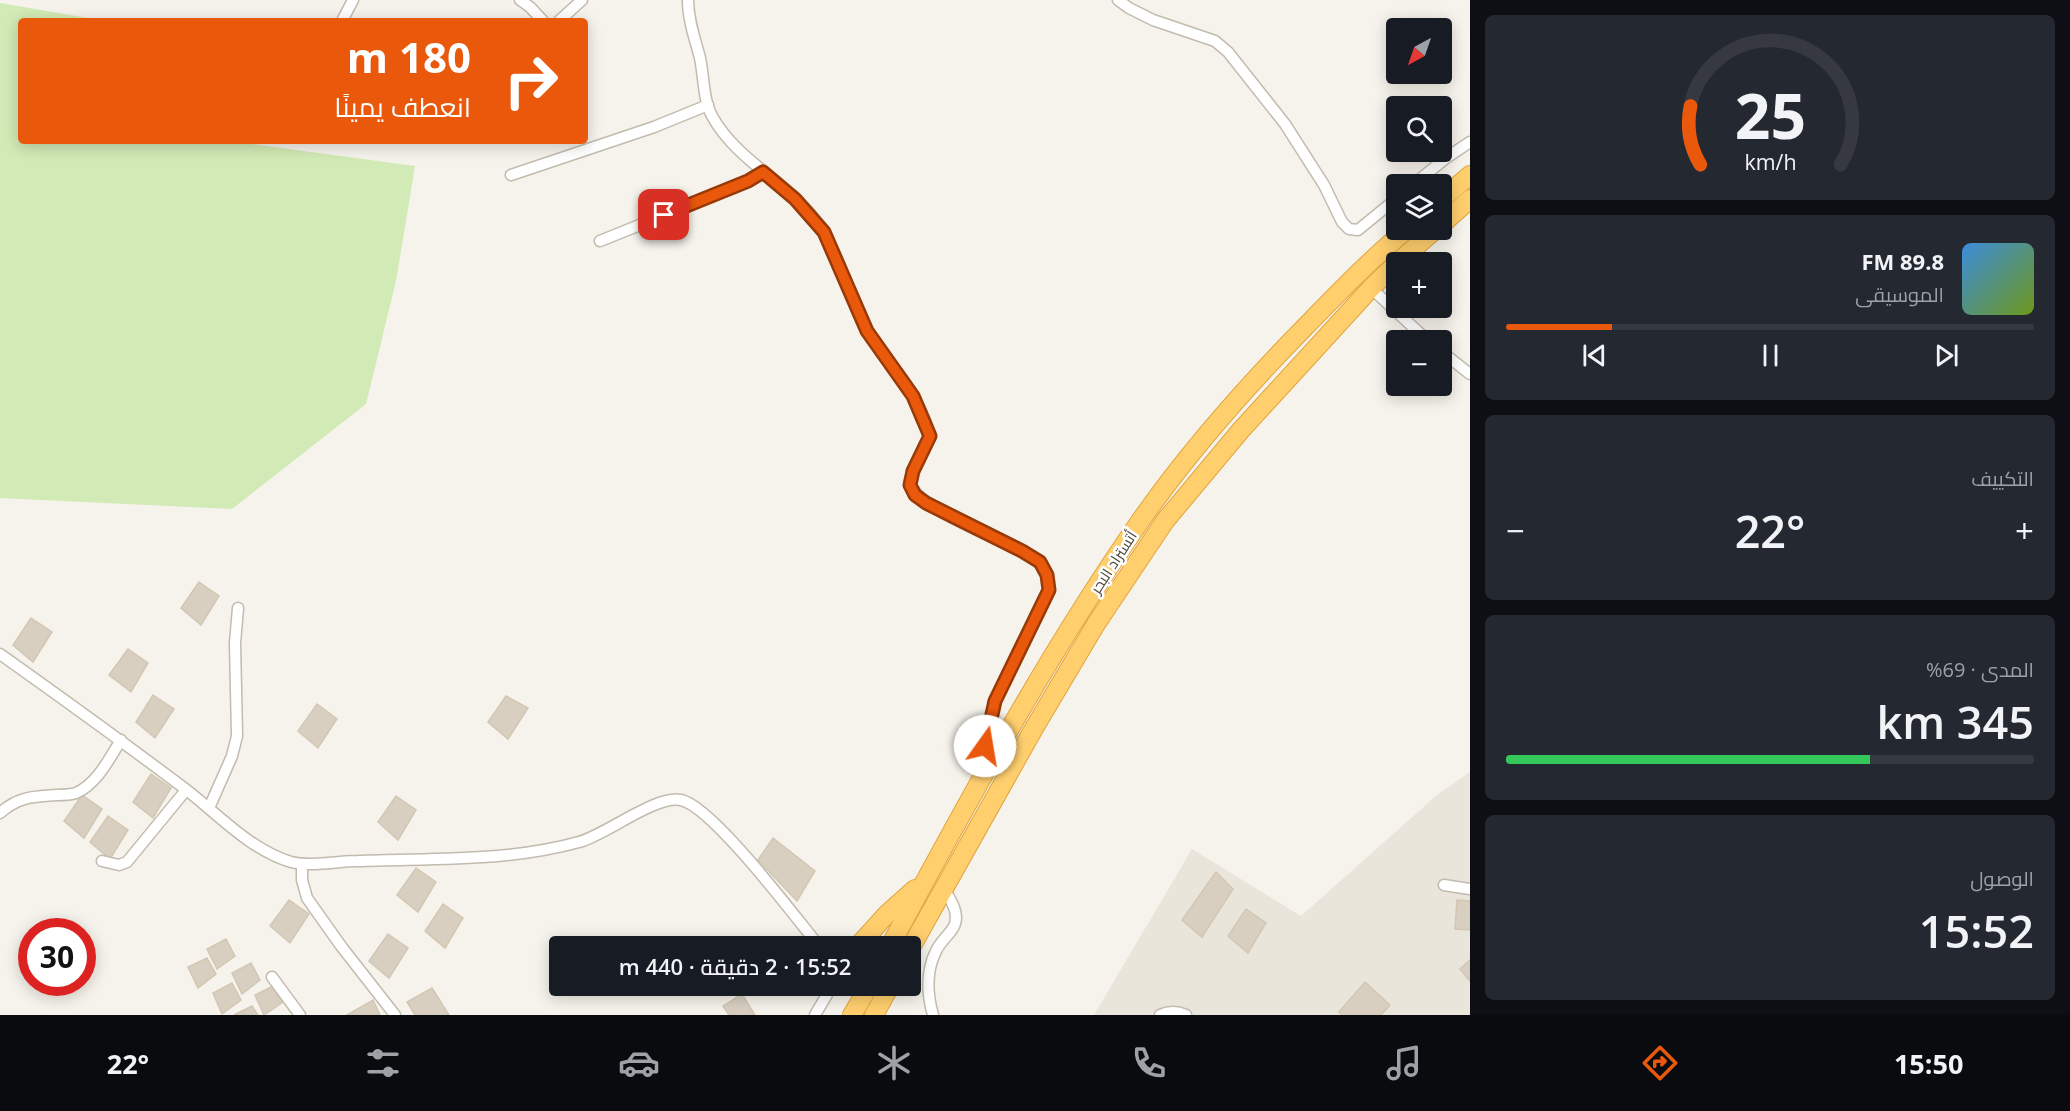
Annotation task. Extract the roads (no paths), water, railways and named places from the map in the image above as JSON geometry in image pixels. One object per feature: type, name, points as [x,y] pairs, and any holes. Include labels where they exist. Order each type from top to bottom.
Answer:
[{"type":"highway","points":[[1452,190],[1470,175]]},
{"type":"highway","points":[[1452,215],[1470,199]]},
{"type":"highway","name":"أتستراد البحر","points":[[896,936],[974,792],[1051,659],[1143,517],[1180,467],[1232,404],[1376,254],[1394,240]]},
{"type":"highway","name":"أتستراد البحر","points":[[1410,252],[1423,240]]},
{"type":"highway","name":"أتستراد البحر","points":[[917,936],[1033,730],[1096,624],[1165,521],[1241,430],[1386,274]]},
{"type":"highway","points":[[867,936],[887,914],[928,878]]},
{"type":"highway","points":[[852,1015],[863,996]]},
{"type":"highway","points":[[874,1015],[884,996]]},
{"type":"street","points":[[344,18],[353,0]]},
{"type":"street","points":[[562,18],[582,0]]},
{"type":"street","points":[[688,0],[689,18],[712,116],[723,131],[763,172],[795,199],[824,232],[867,331],[905,382],[925,420],[930,436],[913,471],[910,485],[915,495],[1022,551],[1040,562],[1047,575],[1049,590],[995,701],[974,792]]},
{"type":"street","points":[[1118,0],[1153,20],[1215,41],[1228,52],[1285,124],[1324,185],[1342,222],[1349,229],[1358,230],[1386,207]]},
{"type":"street","points":[[527,2],[540,18]]},
{"type":"street","points":[[511,176],[654,128],[708,105]]},
{"type":"street","points":[[1426,174],[1470,142]]},
{"type":"street","points":[[600,241],[748,181],[763,172]]},
{"type":"street","points":[[1371,288],[1416,330]]},
{"type":"street","points":[[1452,360],[1470,374]]},
{"type":"street","points":[[209,808],[232,756],[237,736],[235,643],[238,608]]},
{"type":"street","points":[[0,654],[121,740],[258,846],[277,856],[302,864],[466,860],[555,848],[582,842],[659,802],[680,799],[697,807],[711,819],[811,936]]},
{"type":"street","points":[[0,813],[10,804],[21,799],[64,795],[82,789],[100,773],[121,740]]},
{"type":"street","points":[[102,861],[119,865],[127,862],[186,790]]},
{"type":"street","points":[[302,864],[302,880],[307,898],[395,1015]]},
{"type":"street","points":[[1444,885],[1470,889]]},
{"type":"street","points":[[933,1015],[929,1001],[928,973],[936,951],[954,927],[956,916],[954,906],[944,889]]},
{"type":"street","points":[[272,977],[300,1015]]},
{"type":"street","points":[[815,1015],[826,996]]},
{"type":"street","points":[[1160,1015],[1168,1012],[1180,1012],[1186,1015]]}]
